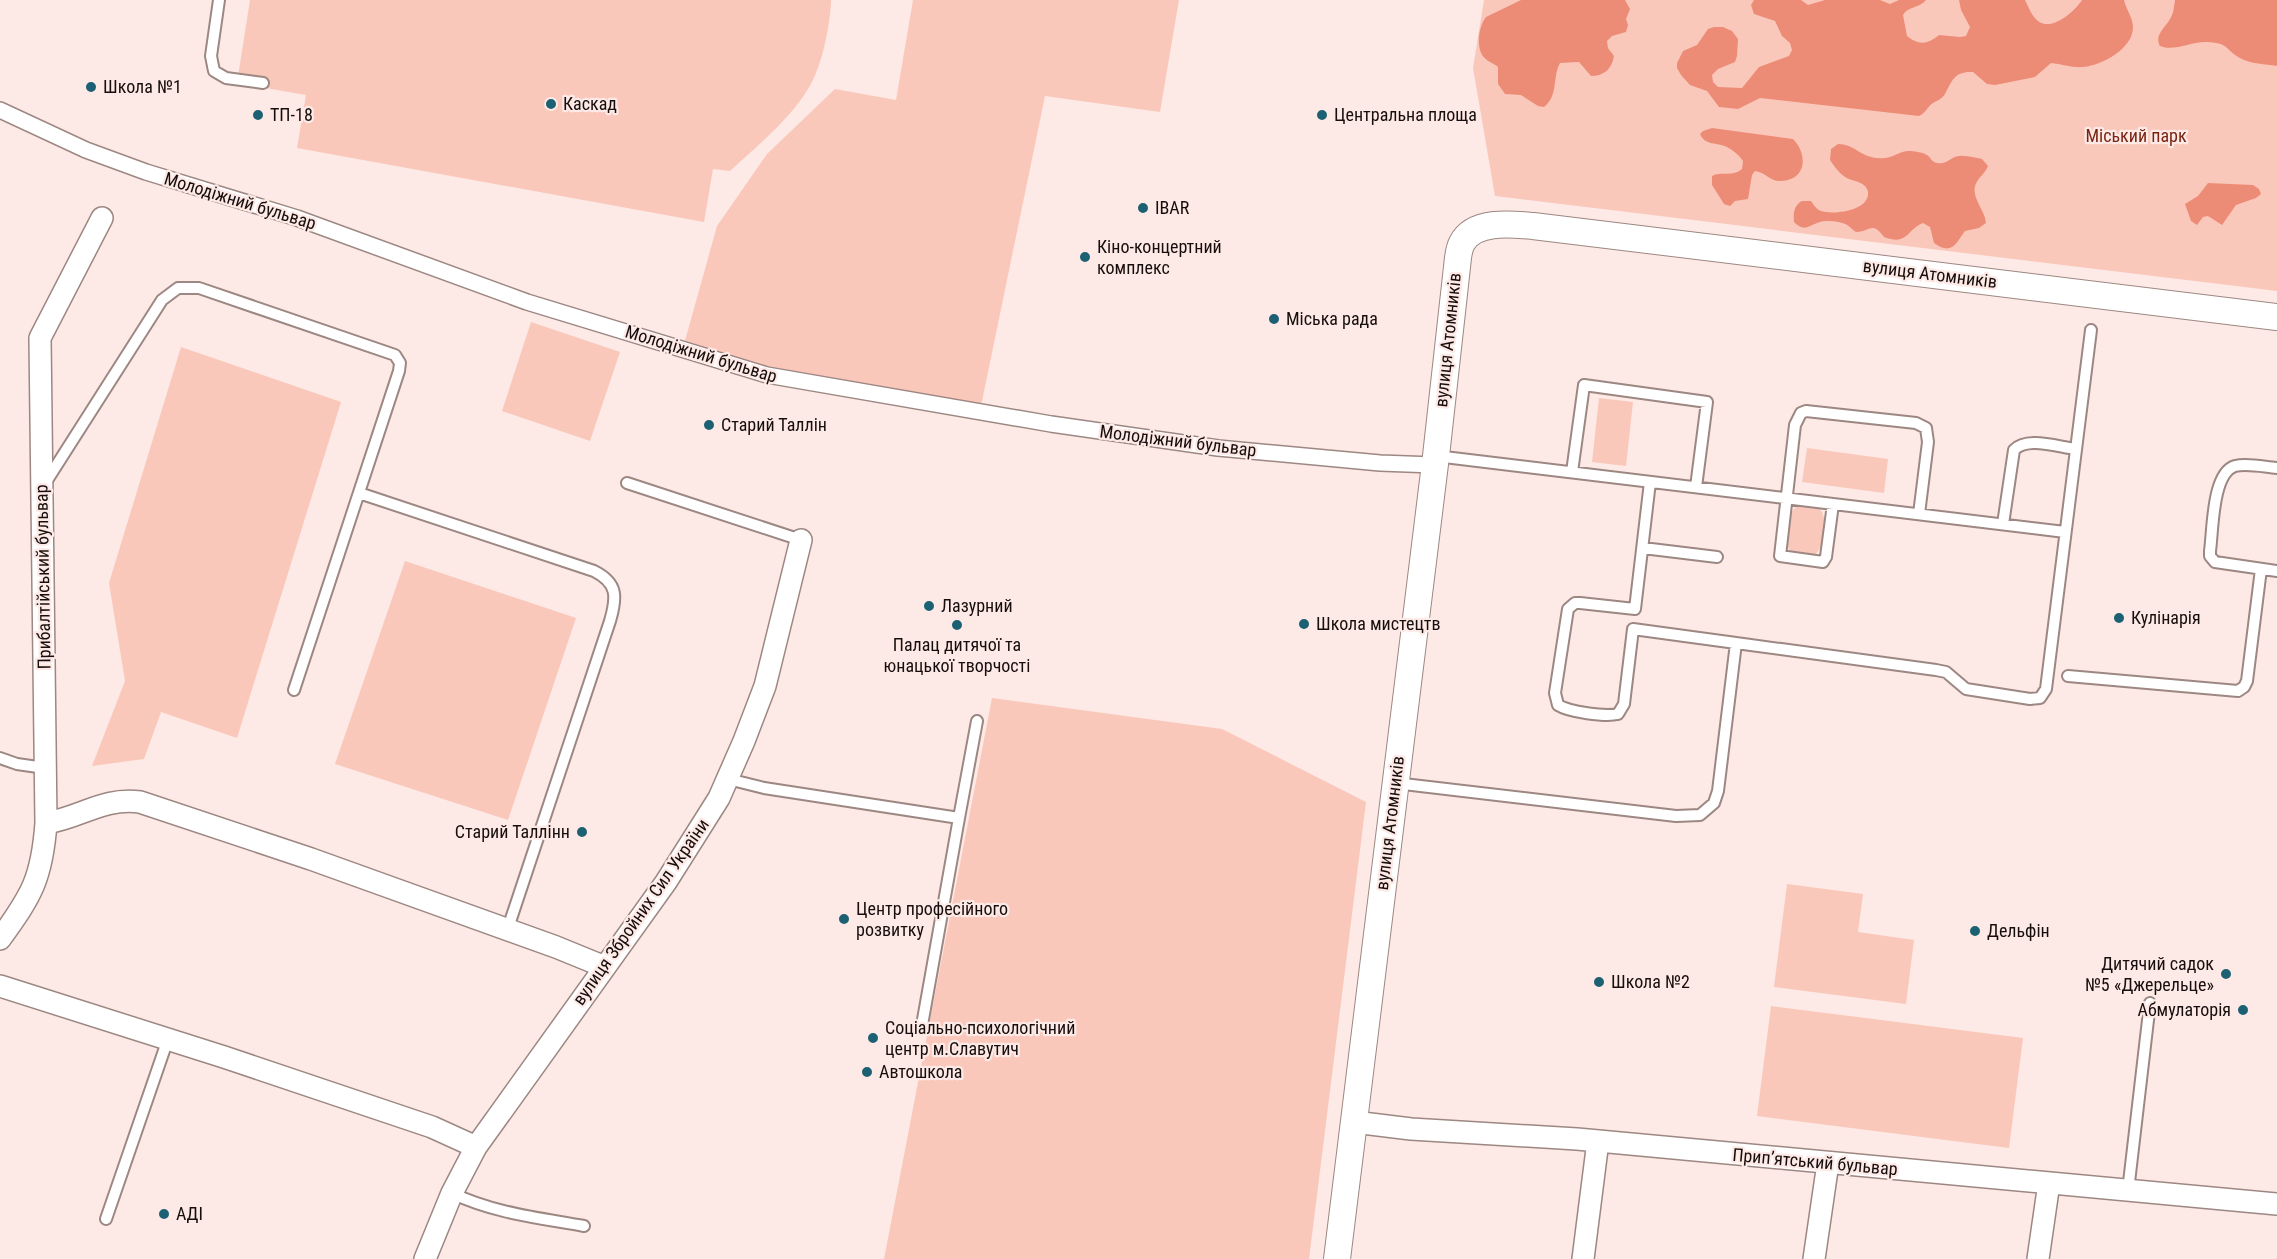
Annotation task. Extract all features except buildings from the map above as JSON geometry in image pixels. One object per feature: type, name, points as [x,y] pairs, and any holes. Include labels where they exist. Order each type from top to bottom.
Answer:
[{"type":"street","name":"Молодіжний бульвар","points":[[0,110],[86,150],[147,172],[306,222],[527,302],[767,375],[1010,418],[1218,448],[1380,463],[1435,460]]},
{"type":"street","name":"Прибалтійський бульвар","points":[[0,939],[19,913],[36,882],[43,860],[46,823],[40,338],[102,218]]},
{"type":"street","name":"вулиця Атомників","points":[[1337,1259],[1460,247],[1467,235],[1485,227],[1533,226],[2277,316]]},
{"type":"street","name":"вулиця Збройних Сил України","points":[[425,1259],[452,1193],[476,1147],[685,853],[728,779],[765,686],[801,540]]},
{"type":"street","points":[[46,823],[59,821],[99,805],[120,801],[140,802],[320,863],[564,950],[604,967]]},
{"type":"street","points":[[0,986],[432,1127],[476,1147]]},
{"type":"street","name":"Припʼятський бульвар","points":[[1354,1122],[1411,1129],[1598,1141],[2277,1204]]},
{"type":"street","points":[[1583,1259],[1598,1141]]},
{"type":"street","points":[[1814,1259],[1828,1163]]},
{"type":"street","points":[[2038,1259],[2049,1184]]},
{"type":"lane","points":[[219,0],[211,56],[214,71],[226,78],[263,83]]},
{"type":"lane","points":[[42,489],[162,300],[178,288],[188,286],[199,288],[389,352],[398,358],[399,371],[294,690]]},
{"type":"lane","points":[[1633,629],[1936,670],[1946,672],[1966,690],[2030,699],[2040,698],[2046,689],[2091,330]]},
{"type":"lane","points":[[1572,472],[1584,385],[1707,402],[1696,487]]},
{"type":"lane","points":[[1833,504],[1826,557],[1823,562],[1780,556],[1797,418],[1801,413],[1812,410],[1916,423],[1926,428],[1928,442],[1919,514]]},
{"type":"lane","points":[[2003,525],[2012,456],[2018,446],[2030,443],[2076,449]]},
{"type":"lane","points":[[1435,460],[1572,472],[2065,532]]},
{"type":"lane","points":[[2277,468],[2247,465],[2235,467],[2223,474],[2218,487],[2210,551],[2212,560],[2220,564],[2277,571]]},
{"type":"lane","points":[[1635,609],[1575,603],[1568,609],[1555,693],[1558,705],[1567,709],[1609,715],[1618,714],[1624,704],[1650,482]]},
{"type":"lane","points":[[627,483],[801,540]]},
{"type":"lane","points":[[359,493],[594,571],[604,577],[615,593],[615,604],[610,621],[507,931]]},
{"type":"lane","points":[[1643,548],[1717,557]]},
{"type":"lane","points":[[2068,676],[2238,691],[2247,681],[2261,569]]},
{"type":"lane","points":[[1395,783],[1676,816],[1700,815],[1714,802],[1718,792],[1736,644]]},
{"type":"lane","points":[[922,1025],[976,721]]},
{"type":"lane","points":[[0,758],[17,764],[45,768]]},
{"type":"lane","points":[[728,779],[764,788],[959,818]]},
{"type":"lane","points":[[2128,1191],[2150,1004]]},
{"type":"lane","points":[[106,1219],[168,1039]]},
{"type":"lane","points":[[452,1193],[492,1208],[584,1226]]},
{"type":"green space","name":"Каскад","points":[[250,0],[831,0],[831,4],[825,45],[811,84],[784,120],[730,171],[713,169],[704,222],[297,148],[306,95],[237,83]]},
{"type":"green space","points":[[913,0],[1179,0],[1160,112],[1045,96],[981,406],[805,381],[683,348],[717,226],[767,154],[835,89],[896,100]]},
{"type":"green space","name":"Міський парк","points":[[1484,0],[2277,0],[2277,291],[1495,196],[1473,68]]},
{"type":"green space","points":[[531,322],[620,352],[590,441],[502,411]]},
{"type":"green space","points":[[181,347],[341,402],[237,738],[161,712],[144,759],[92,766],[125,681],[109,583]]},
{"type":"green space","points":[[1599,398],[1633,402],[1626,466],[1592,462]]},
{"type":"green space","points":[[1807,448],[1888,459],[1884,493],[1802,482]]},
{"type":"green space","points":[[1800,505],[1820,509],[1825,520],[1825,534],[1821,547],[1813,556],[1791,553],[1788,548],[1786,534],[1788,519],[1795,508]]},
{"type":"green space","points":[[405,561],[576,618],[508,820],[335,764]]},
{"type":"green space","points":[[992,698],[1222,729],[1366,802],[1309,1259],[884,1259]]},
{"type":"green space","points":[[1787,884],[1863,894],[1858,932],[1914,940],[1906,1004],[1774,987]]},
{"type":"green space","points":[[1771,1006],[2023,1038],[2009,1148],[1757,1116]]},
{"type":"shaded area","points":[[1521,0],[1625,0],[1630,9],[1626,19],[1628,25],[1626,32],[1612,36],[1607,41],[1608,48],[1614,56],[1609,68],[1600,75],[1591,76],[1579,62],[1560,63],[1552,97],[1544,107],[1538,106],[1521,95],[1505,94],[1498,84],[1498,67],[1482,55],[1479,35],[1486,17]]},
{"type":"shaded area","points":[[1754,0],[1801,0],[1808,5],[1825,0],[1880,0],[1890,4],[1899,0],[1926,0],[1903,15],[1907,36],[1919,42],[1927,42],[1939,35],[1966,36],[1970,27],[1961,10],[1959,0],[2025,0],[2038,21],[2050,24],[2063,19],[2082,0],[2124,0],[2133,27],[2132,35],[2122,49],[2091,66],[2075,67],[2051,63],[2035,77],[1995,85],[1987,84],[1973,72],[1962,73],[1954,78],[1943,97],[1919,116],[1760,98],[1738,109],[1719,107],[1707,91],[1690,85],[1681,75],[1677,63],[1683,51],[1697,45],[1708,29],[1714,27],[1723,27],[1732,31],[1738,39],[1735,62],[1718,69],[1712,75],[1713,82],[1718,87],[1742,88],[1759,67],[1789,56],[1792,50],[1790,43],[1782,36],[1775,21],[1754,14],[1751,5]]},
{"type":"shaded area","points":[[2175,0],[2277,0],[2277,66],[2244,60],[2224,45],[2214,43],[2201,42],[2171,48],[2160,46],[2158,38],[2172,15]]},
{"type":"shaded area","points":[[1712,128],[1793,139],[1803,159],[1800,171],[1790,180],[1781,181],[1755,171],[1752,175],[1748,199],[1735,201],[1730,206],[1724,204],[1712,185],[1712,176],[1738,171],[1742,169],[1743,161],[1727,147],[1702,138],[1700,134],[1703,131]]},
{"type":"shaded area","points":[[1838,144],[1849,146],[1877,158],[1886,158],[1908,151],[1925,154],[1937,163],[1943,163],[1959,156],[1982,159],[1988,166],[1976,183],[1975,191],[1986,223],[1979,228],[1965,231],[1949,248],[1940,247],[1934,243],[1930,227],[1923,223],[1898,240],[1884,237],[1874,228],[1856,232],[1846,225],[1829,221],[1801,227],[1794,222],[1794,216],[1796,207],[1802,201],[1811,201],[1819,210],[1842,212],[1863,204],[1867,198],[1867,188],[1859,182],[1848,179],[1830,160],[1831,149]]},
{"type":"shaded area","points":[[2208,183],[2253,185],[2259,189],[2261,194],[2236,205],[2222,225],[2208,216],[2203,217],[2197,225],[2191,221],[2185,204],[2198,196]]},
{"type":"place","name":"Школа №1","points":[[91,87]]},
{"type":"place","name":"Каскад","points":[[551,104]]},
{"type":"place","name":"ТП-18","points":[[258,115]]},
{"type":"place","name":"Центральна площа","points":[[1322,115]]},
{"type":"place","name":"IBAR","points":[[1143,208]]},
{"type":"place","name":"Кіно-концертний комплекс","points":[[1085,257]]},
{"type":"place","name":"Міська рада","points":[[1274,319]]},
{"type":"place","name":"Старий Таллін","points":[[709,425]]},
{"type":"place","name":"Лазурний","points":[[929,606]]},
{"type":"place","name":"Кулінарія","points":[[2119,618]]},
{"type":"place","name":"Школа мистецтв","points":[[1304,624]]},
{"type":"place","name":"Палац дитячої та юнацької творчості","points":[[957,625]]},
{"type":"place","name":"Старий Таллінн","points":[[582,832]]},
{"type":"place","name":"Центр професійного розвитку","points":[[844,919]]},
{"type":"place","name":"Дельфін","points":[[1975,931]]},
{"type":"place","name":"Дитячий садок №5 «Джерельце»","points":[[2226,974]]},
{"type":"place","name":"Школа №2","points":[[1599,982]]},
{"type":"place","name":"Абмулаторія","points":[[2243,1010]]},
{"type":"place","name":"Соціально-психологічний центр м.Славутич","points":[[873,1038]]},
{"type":"place","name":"Автошкола","points":[[867,1072]]},
{"type":"place","name":"АДІ","points":[[164,1214]]}]
